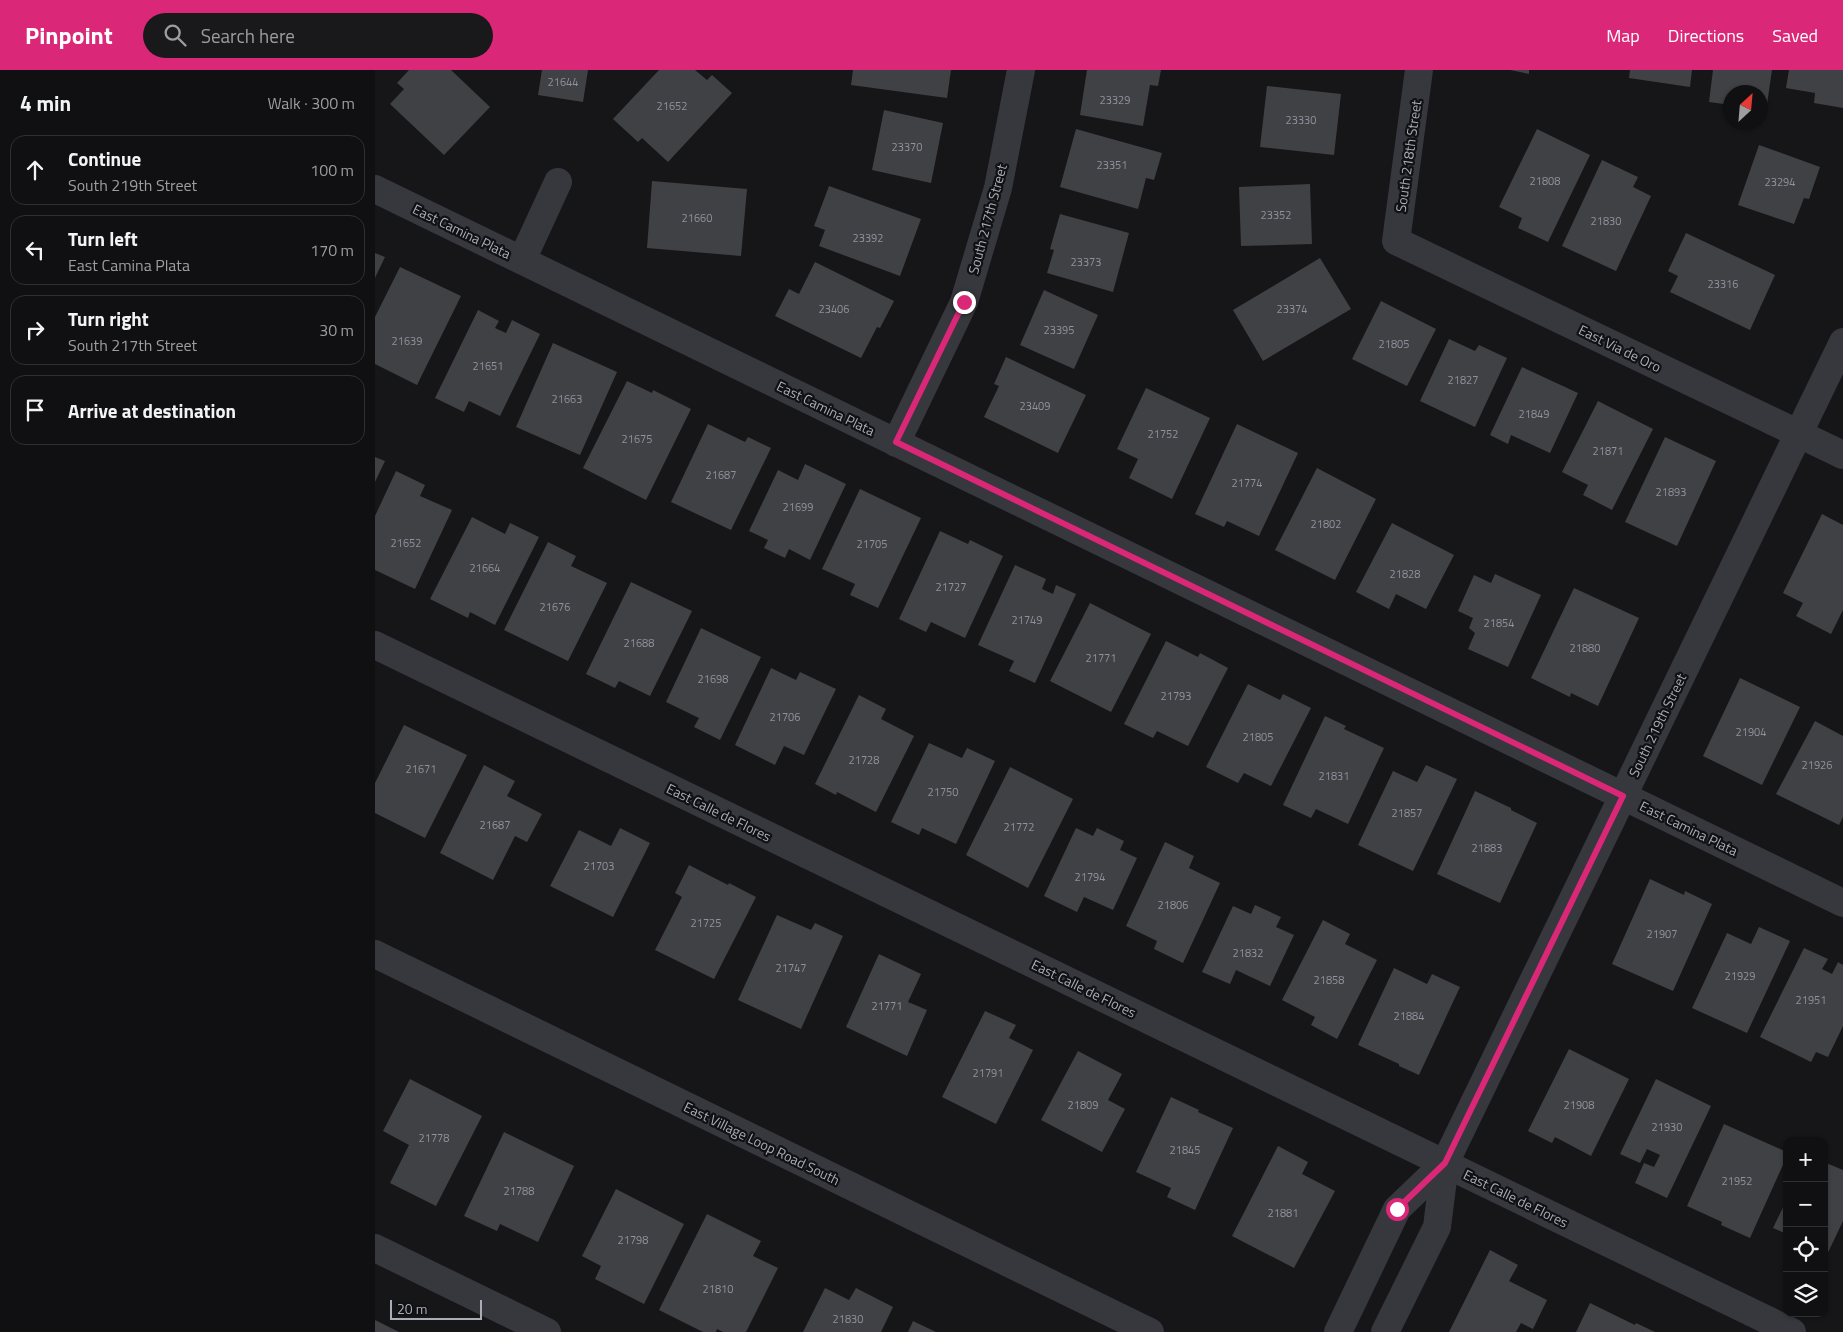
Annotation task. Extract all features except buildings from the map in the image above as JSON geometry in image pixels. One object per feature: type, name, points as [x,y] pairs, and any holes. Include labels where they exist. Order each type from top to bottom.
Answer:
[{"type":"street","name":"South 217th Street","points":[[896,442],[964,302],[998,188],[1021,70]]},
{"type":"street","name":"South 218th Street","points":[[1396,241],[1419,70]]},
{"type":"street","points":[[522,260],[558,182]]},
{"type":"street","name":"East Camina Plata","points":[[375,189],[1843,903]]},
{"type":"street","name":"East Via de Oro","points":[[1396,241],[1843,456]]},
{"type":"street","name":"South 219th Street","points":[[1385,1332],[1437,1227],[1445,1163],[1843,342]]},
{"type":"street","name":"East Calle de Flores","points":[[375,645],[1792,1332]]},
{"type":"street","name":"East Village Loop Road South","points":[[375,954],[1150,1332]]},
{"type":"street","name":"South 219th Street","points":[[1338,1332],[1397,1209],[1445,1163]]},
{"type":"street","points":[[375,1248],[547,1332]]},
{"type":"route","points":[[964,302],[896,442],[1623,796],[1445,1163],[1397,1209]]}]
